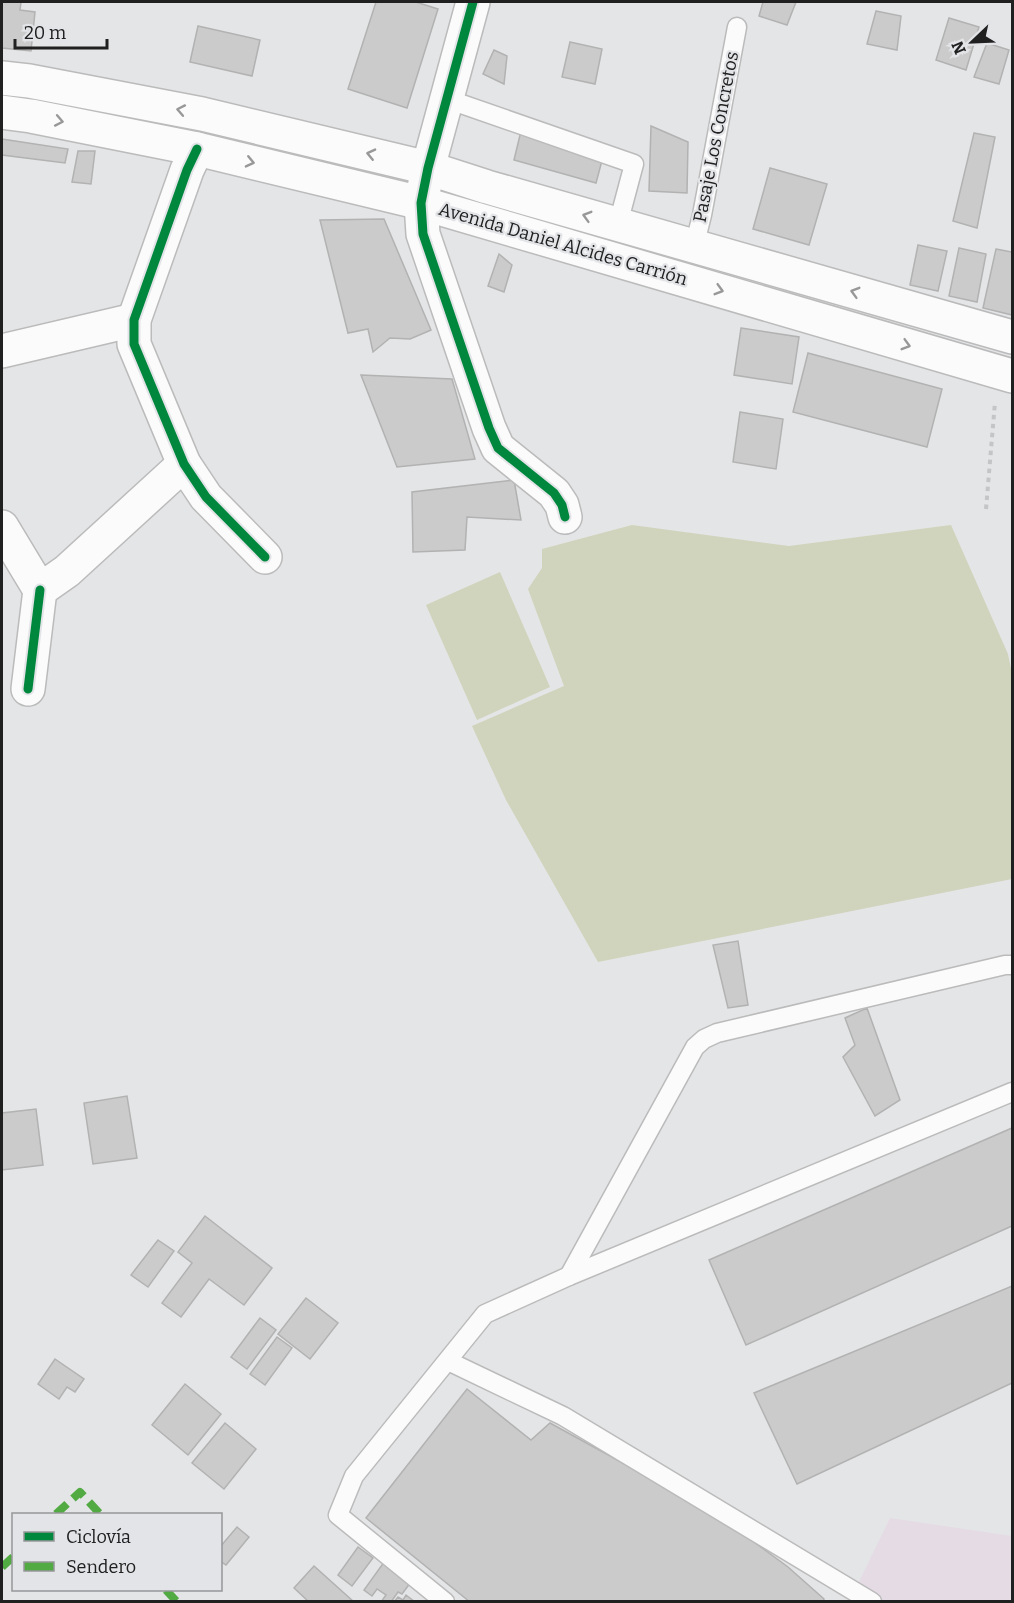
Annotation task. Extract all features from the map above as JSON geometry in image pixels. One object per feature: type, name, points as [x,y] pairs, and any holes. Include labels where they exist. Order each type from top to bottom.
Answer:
[{"type":"main road","points":[[473,2],[428,168],[421,203],[423,234],[489,428],[498,448],[554,493],[562,506],[565,517]]},
{"type":"main road","name":"Avenida Daniel Alcides Carrión","points":[[2,78],[29,81],[202,114],[428,168],[694,247],[1012,337]]},
{"type":"main road","name":"Avenida Daniel Alcides Carrión","points":[[2,112],[197,149],[421,203],[1010,376]]},
{"type":"main road","points":[[197,149],[187,170],[134,320],[134,344],[184,464],[206,497],[265,557]]},
{"type":"main road","points":[[2,351],[134,320]]},
{"type":"main road","points":[[40,590],[67,571],[184,464]]},
{"type":"main road","points":[[2,527],[40,590],[28,689]]},
{"type":"lane","name":"Pasaje Los Concretos","points":[[694,247],[737,27]]},
{"type":"lane","points":[[447,99],[634,164],[618,224]]},
{"type":"lane","points":[[569,1276],[695,1047],[704,1039],[817,1008],[1012,964]]},
{"type":"lane","points":[[445,1602],[338,1515],[354,1476],[485,1314],[569,1276],[1012,1092]]},
{"type":"lane","points":[[448,1361],[563,1416],[872,1602]]},
{"type":"path","points":[[986,509],[995,394],[1010,376]]},
{"type":"shaded area","points":[[890,1518],[1012,1536],[1012,1601],[849,1602]]},
{"type":"green space","points":[[2,92],[292,148],[394,177],[393,182],[292,154],[74,110],[2,99]]},
{"type":"green space","points":[[632,525],[789,546],[951,525],[1008,654],[1012,674],[1012,879],[598,962],[506,800],[472,726],[564,686],[528,589],[542,568],[542,549]]},
{"type":"green space","points":[[500,572],[550,687],[477,720],[426,605]]},
{"type":"building","points":[[2,2],[21,2],[20,10],[35,12],[31,51],[2,48]]},
{"type":"building","points":[[376,2],[416,2],[438,9],[407,108],[348,89]]},
{"type":"building","points":[[763,2],[796,2],[787,25],[759,16]]},
{"type":"building","points":[[876,11],[901,16],[897,50],[867,44]]},
{"type":"building","points":[[949,18],[979,27],[966,70],[936,60]]},
{"type":"building","points":[[198,26],[260,40],[252,76],[190,62]]},
{"type":"building","points":[[570,42],[602,49],[595,84],[562,77]]},
{"type":"building","points":[[987,43],[1009,50],[999,84],[974,77]]},
{"type":"building","points":[[494,50],[507,56],[504,84],[483,74]]},
{"type":"building","points":[[651,126],[688,142],[687,193],[649,191]]},
{"type":"building","points":[[521,131],[604,153],[596,183],[514,160]]},
{"type":"building","points":[[974,133],[995,137],[977,228],[953,221]]},
{"type":"building","points":[[2,139],[68,149],[65,163],[2,155]]},
{"type":"building","points":[[78,151],[95,151],[91,184],[72,182]]},
{"type":"building","points":[[770,168],[827,184],[809,245],[753,229]]},
{"type":"building","points":[[384,219],[431,330],[410,339],[390,338],[373,352],[368,329],[348,333],[320,220]]},
{"type":"building","points":[[918,245],[947,251],[938,291],[910,285]]},
{"type":"building","points":[[959,248],[986,254],[977,302],[949,296]]},
{"type":"building","points":[[996,249],[1012,252],[1012,315],[983,308]]},
{"type":"building","points":[[499,254],[512,265],[504,292],[488,286]]},
{"type":"building","points":[[741,328],[799,337],[792,384],[734,375]]},
{"type":"building","points":[[808,353],[942,389],[927,447],[793,412]]},
{"type":"building","points":[[361,375],[452,379],[475,459],[397,467]]},
{"type":"building","points":[[740,412],[783,419],[776,469],[733,462]]},
{"type":"building","points":[[514,480],[521,520],[467,517],[465,550],[413,552],[412,492]]},
{"type":"building","points":[[738,941],[748,1005],[728,1008],[713,945]]},
{"type":"building","points":[[867,1008],[900,1100],[875,1116],[843,1057],[855,1045],[845,1018]]},
{"type":"building","points":[[127,1096],[137,1158],[93,1164],[84,1103]]},
{"type":"building","points":[[36,1109],[43,1165],[2,1170],[2,1113]]},
{"type":"building","points":[[1012,1128],[1012,1226],[746,1345],[709,1260]]},
{"type":"building","points":[[205,1216],[272,1268],[244,1305],[209,1279],[181,1317],[162,1303],[192,1263],[178,1252]]},
{"type":"building","points":[[158,1240],[174,1251],[148,1287],[131,1275]]},
{"type":"building","points":[[1012,1286],[1012,1383],[797,1484],[754,1393]]},
{"type":"building","points":[[306,1298],[338,1323],[310,1359],[278,1334]]},
{"type":"building","points":[[260,1318],[276,1330],[247,1369],[231,1357]]},
{"type":"building","points":[[277,1337],[292,1348],[265,1385],[250,1374]]},
{"type":"building","points":[[55,1359],[84,1379],[75,1392],[67,1387],[59,1399],[38,1384]]},
{"type":"building","points":[[185,1384],[221,1414],[188,1455],[152,1425]]},
{"type":"building","points":[[467,1389],[531,1440],[550,1423],[716,1514],[788,1567],[824,1599],[823,1602],[470,1602],[366,1518]]},
{"type":"building","points":[[225,1423],[256,1449],[224,1489],[192,1463]]},
{"type":"building","points":[[237,1527],[249,1537],[226,1565],[222,1562],[222,1545]]},
{"type":"building","points":[[358,1547],[373,1558],[352,1586],[338,1575]]},
{"type":"building","points":[[387,1558],[414,1578],[402,1594],[398,1592],[391,1602],[381,1602],[386,1595],[377,1589],[372,1596],[364,1590]]},
{"type":"building","points":[[314,1566],[354,1602],[309,1602],[294,1588]]},
{"type":"building","points":[[406,1595],[415,1602],[394,1602],[398,1597],[403,1600]]},
{"type":"marked path","points":[[57,1513],[80,1492],[99,1513]]},
{"type":"marked path","points":[[2,1567],[12,1558]]},
{"type":"marked path","points":[[167,1591],[177,1602]]},
{"type":"cycle path","points":[[473,2],[428,168],[421,203],[423,234],[489,428],[498,448],[554,493],[562,505],[565,517]]},
{"type":"cycle path","points":[[197,149],[187,170],[134,320],[134,344],[184,464],[206,497],[265,557]]},
{"type":"cycle path","points":[[28,689],[40,590]]}]
